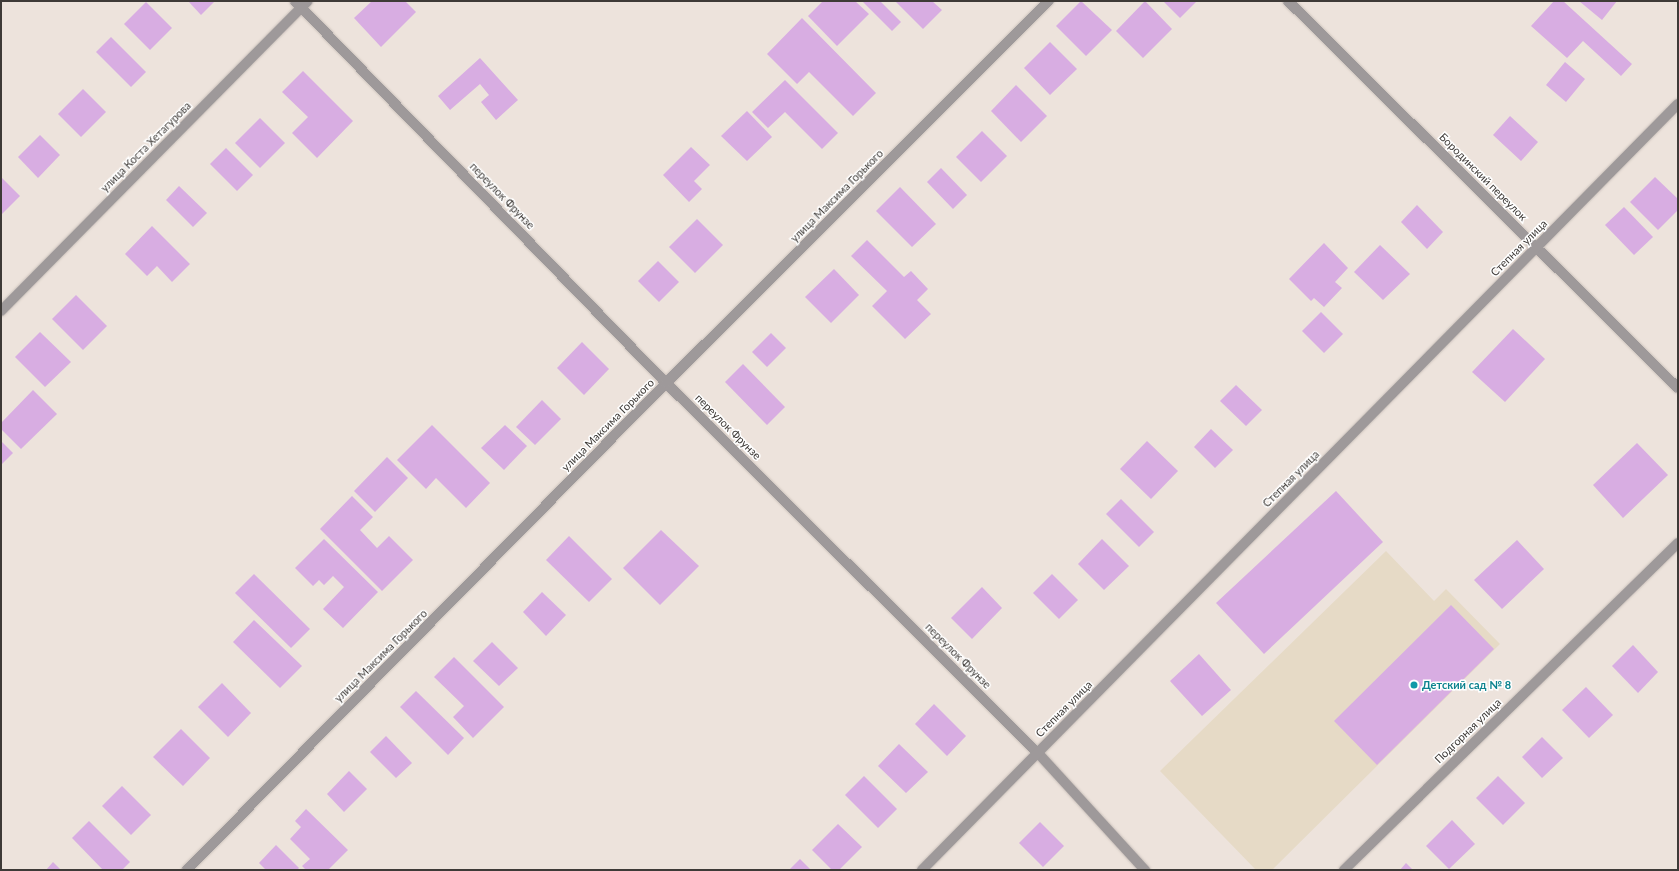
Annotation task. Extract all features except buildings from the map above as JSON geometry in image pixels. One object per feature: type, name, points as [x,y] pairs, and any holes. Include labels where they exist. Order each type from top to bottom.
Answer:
[{"type":"street","name":"улица Максима Горького","points":[[188,870],[666,383],[1049,1]]},
{"type":"street","name":"Бородинский переулок","points":[[1288,1],[1678,388]]},
{"type":"street","name":"переулок Фрунзе","points":[[301,3],[666,383],[1038,753],[1145,870]]},
{"type":"street","name":"улица Коста Хетагурова","points":[[1,311],[301,3]]},
{"type":"street","name":"Степная улица","points":[[922,870],[1678,104]]},
{"type":"street","name":"Подгорная улица","points":[[1344,870],[1678,543]]},
{"type":"shaded area","points":[[1386,551],[1434,601],[1446,589],[1500,644],[1272,870],[1256,870],[1160,771]]},
{"type":"place","name":"Детский сад № 8","points":[[1414,685]]}]
